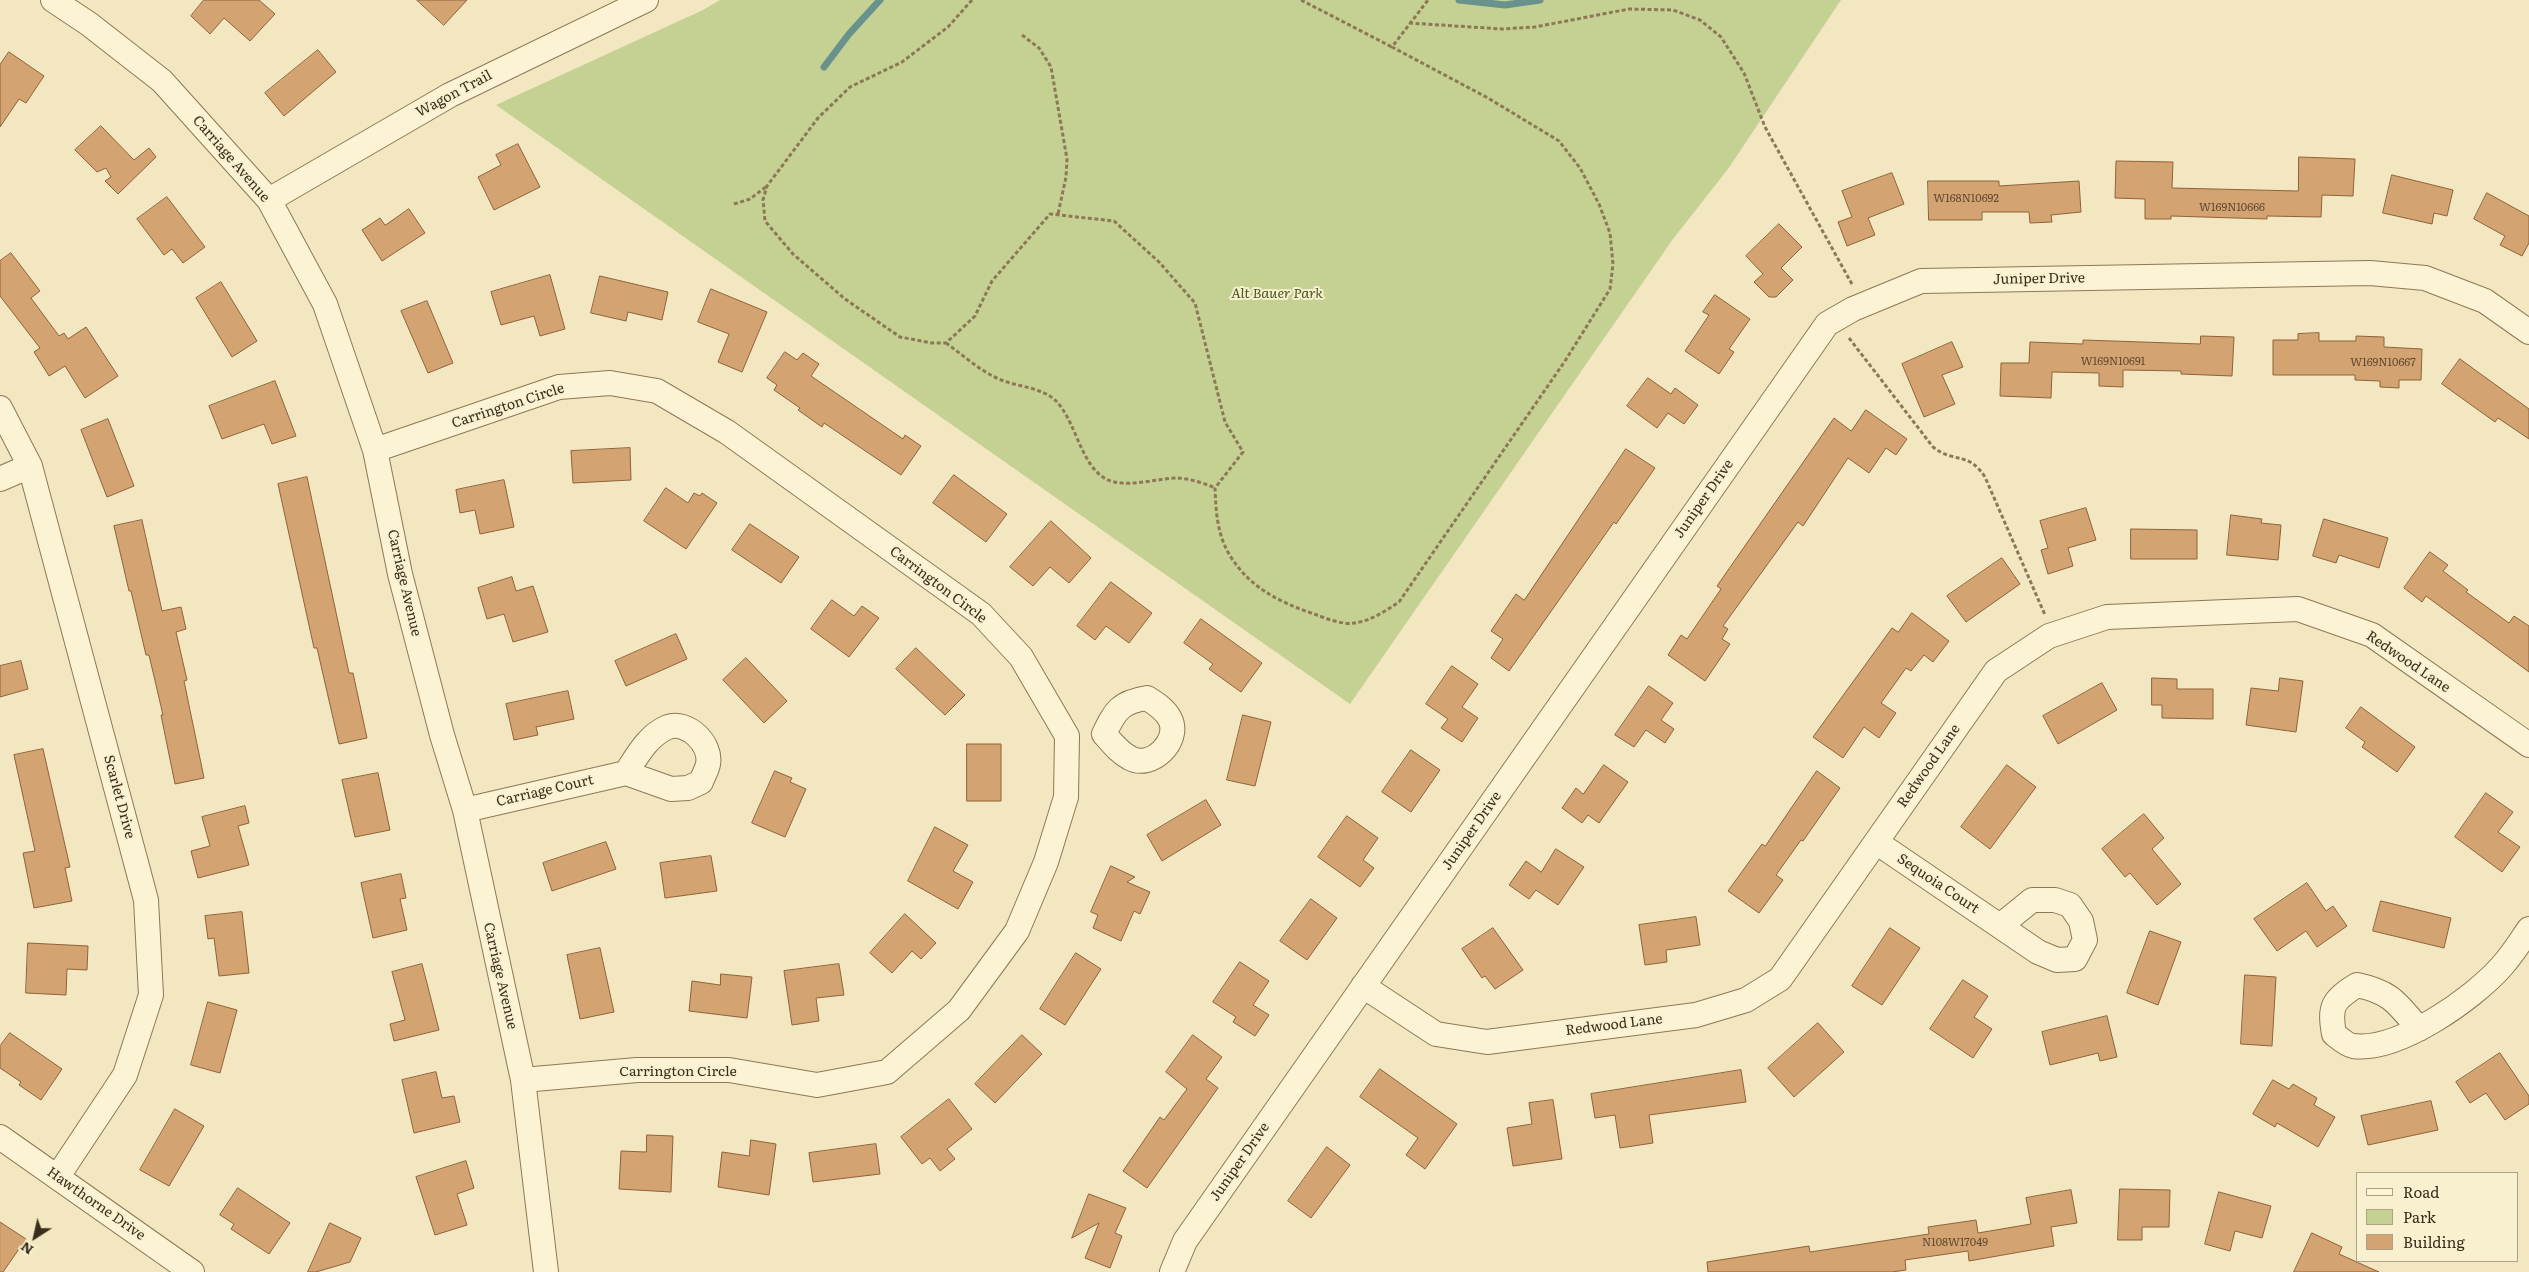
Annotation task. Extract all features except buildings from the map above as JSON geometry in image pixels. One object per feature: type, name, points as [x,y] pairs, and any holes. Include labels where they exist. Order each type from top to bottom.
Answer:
[{"type":"street","name":"Carriage Avenue","points":[[53,0],[90,24],[162,81],[269,200],[326,304],[374,450],[400,574],[442,735],[465,810],[523,1080],[546,1272]]},
{"type":"street","name":"Wagon Trail","points":[[269,200],[450,95],[646,0]]},
{"type":"street","name":"Juniper Drive","points":[[1172,1272],[1185,1241],[1827,324],[1853,310],[1921,281],[2370,273],[2425,278],[2485,301],[2529,332]]},
{"type":"street","name":"Carrington Circle","points":[[374,450],[559,386],[610,383],[657,391],[727,432],[981,614],[1021,657],[1066,736],[1066,797],[1046,862],[1017,931],[959,1010],[887,1072],[817,1085],[729,1070],[636,1070],[523,1080]]},
{"type":"street","name":"Scarlet Drive","points":[[0,408],[30,466],[146,900],[151,995],[125,1075],[58,1176]]},
{"type":"street","points":[[0,479],[30,466]]},
{"type":"street","name":"Redwood Lane","points":[[1363,986],[1436,1034],[1487,1042],[1696,1015],[1746,1000],[1780,979],[1996,671],[2054,634],[2107,617],[2298,609],[2372,635],[2529,745]]},
{"type":"street","points":[[1066,736],[1104,734]]},
{"type":"street","name":"Carriage Court","points":[[465,810],[626,773]]},
{"type":"street","name":"Sequoia Court","points":[[1876,842],[2000,926]]},
{"type":"street","points":[[2419,1029],[2462,1003],[2502,967],[2529,929]]},
{"type":"street","name":"Hawthorne Drive","points":[[0,1137],[192,1272]]},
{"type":"path","points":[[734,204],[750,199],[767,186],[818,118],[850,87],[902,62],[948,28],[972,0]]},
{"type":"path","points":[[767,186],[763,200],[765,221],[793,254],[818,277],[900,337],[932,343],[946,342],[975,316],[992,281],[1050,214],[1114,221],[1159,262],[1195,303],[1225,422],[1243,452],[1215,488],[1216,522],[1228,553],[1244,575],[1265,593],[1285,604],[1326,618],[1353,624],[1378,616],[1399,602],[1554,377],[1610,289],[1614,264],[1610,233],[1600,204],[1580,168],[1559,142],[1488,98],[1301,0]]},
{"type":"path","points":[[1392,47],[1428,0]]},
{"type":"path","points":[[1409,23],[1485,28],[1519,28],[1629,9],[1674,10],[1700,20],[1721,37],[1744,73],[1765,127],[1856,290]]},
{"type":"path","points":[[1022,35],[1039,48],[1051,67],[1067,159],[1066,177],[1058,214]]},
{"type":"path","points":[[1849,338],[1933,448],[1943,455],[1967,459],[1977,465],[1985,477],[2054,634]]},
{"type":"path","points":[[946,342],[998,379],[1020,387],[1046,392],[1064,410],[1086,459],[1106,479],[1126,483],[1179,478],[1202,482],[1215,488]]},
{"type":"green space","name":"Alt Bauer Park","points":[[720,0],[1841,0],[1728,169],[1673,239],[1350,704],[496,105],[703,10]]},
{"type":"waterway","points":[[824,67],[849,34],[880,0]]},
{"type":"waterway","points":[[1459,0],[1505,5],[1540,0]]}]
